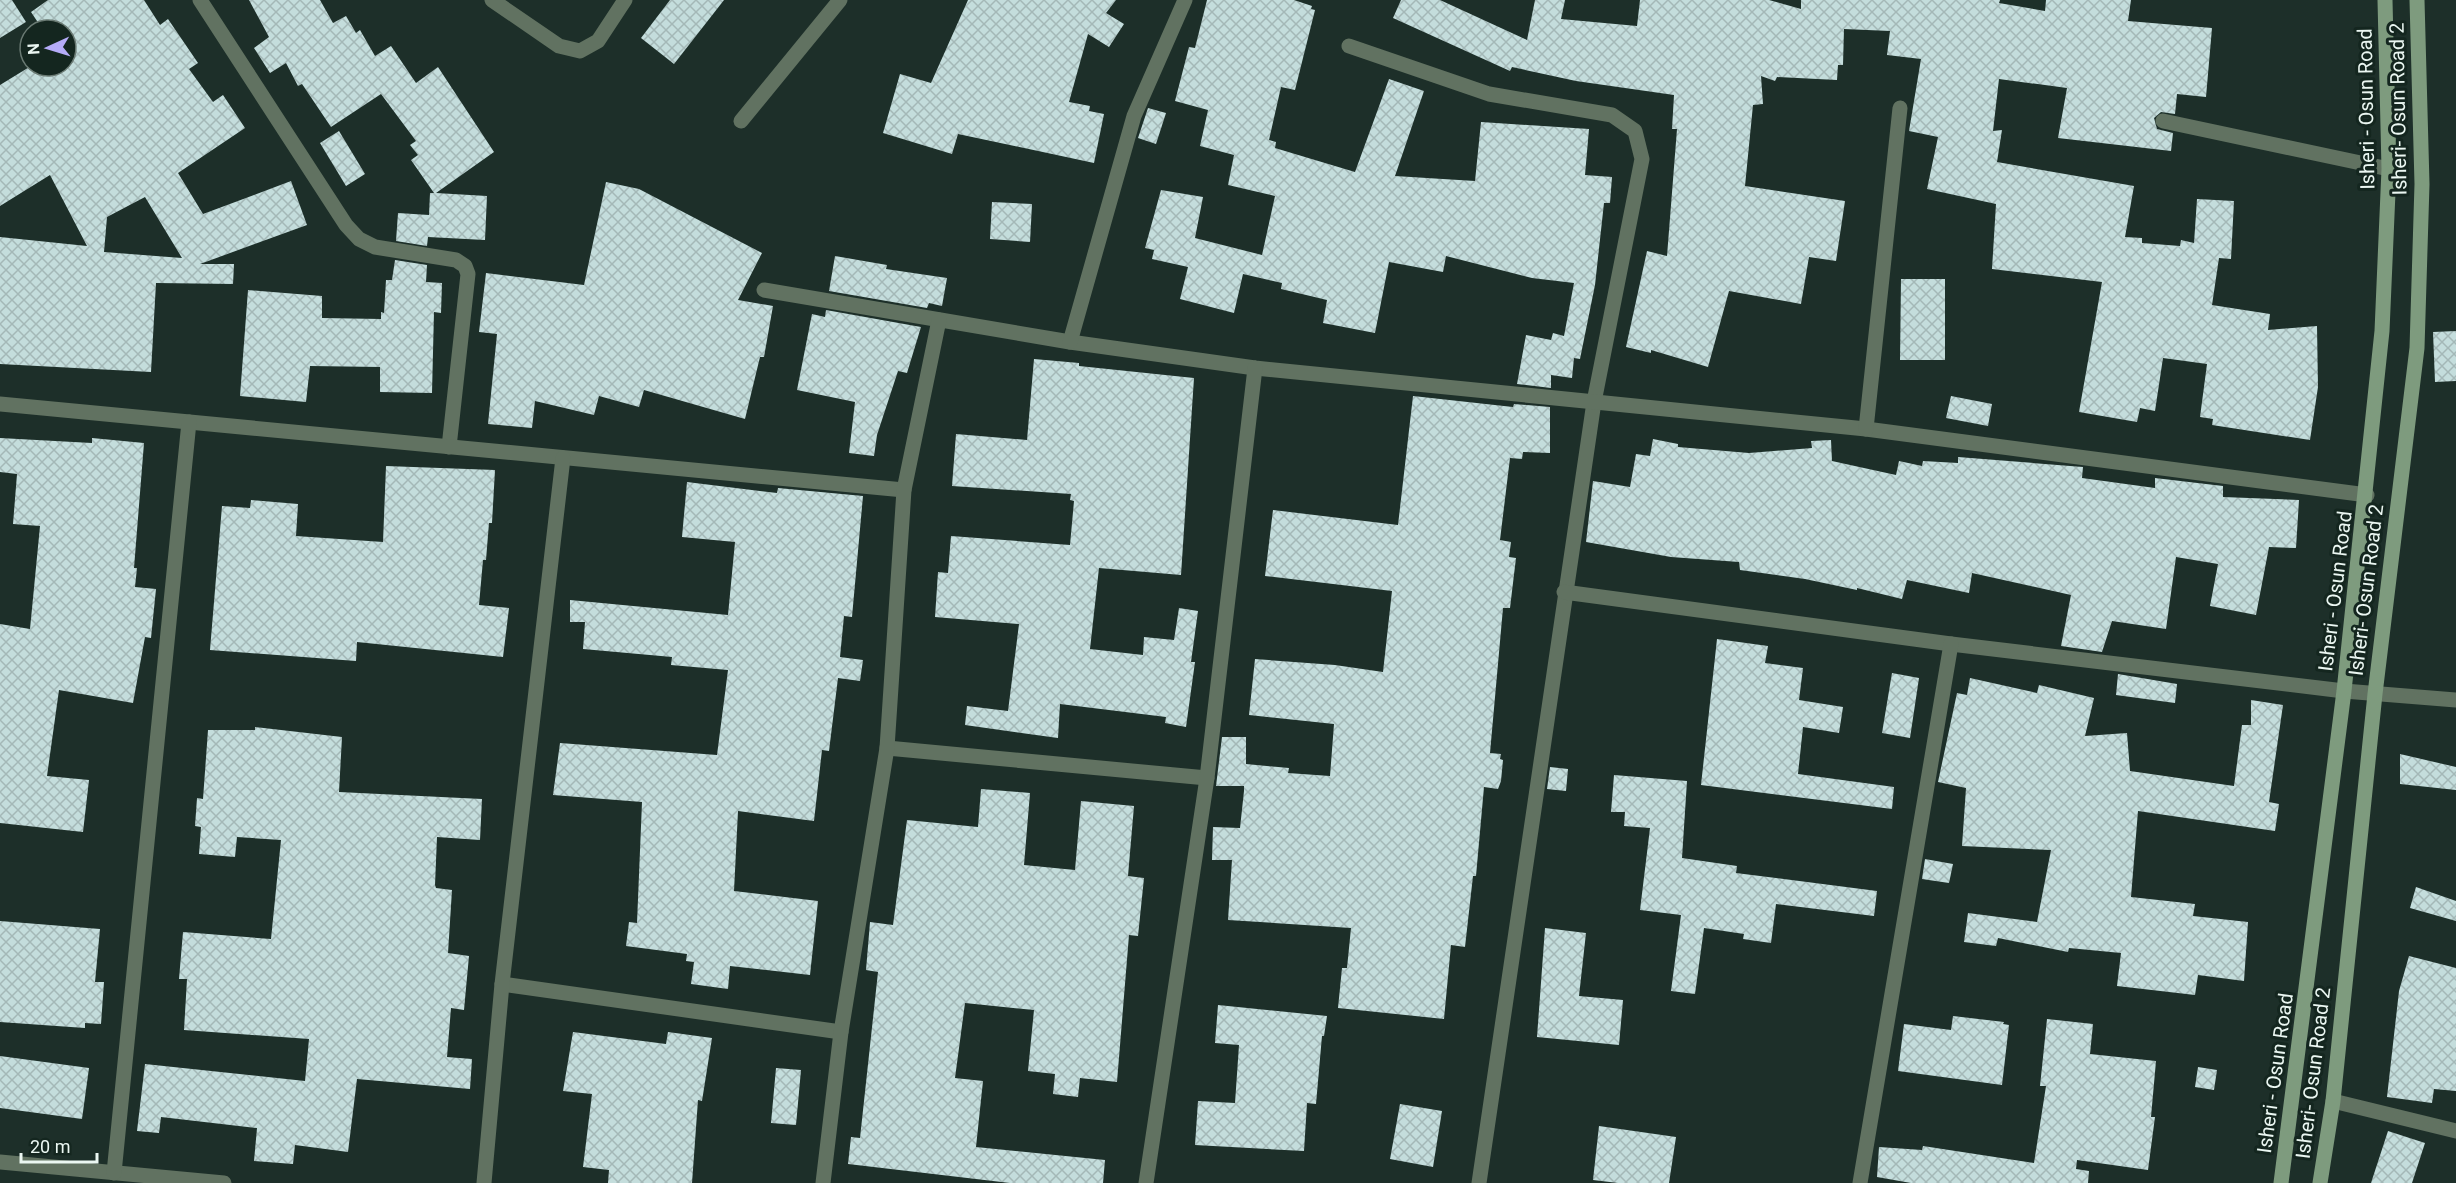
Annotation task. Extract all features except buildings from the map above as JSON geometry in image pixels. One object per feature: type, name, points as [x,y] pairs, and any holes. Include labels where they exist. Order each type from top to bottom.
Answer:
[{"type":"main road","name":"Isheri - Osun Road","points":[[2281,1183],[2344,691],[2367,495],[2382,331],[2389,169],[2385,0]]},
{"type":"main road","name":"Isheri- Osun Road 2","points":[[2320,1183],[2332,1101],[2375,694],[2417,348],[2422,184],[2416,0]]},
{"type":"street","points":[[200,0],[346,225],[359,239],[375,247],[456,260],[465,267],[468,274],[450,447]]},
{"type":"street","points":[[492,0],[559,46],[580,51],[598,41],[624,0]]},
{"type":"street","points":[[741,121],[840,0]]},
{"type":"street","points":[[1070,342],[1134,116],[1185,0]]},
{"type":"street","points":[[1349,46],[1489,94],[1612,115],[1635,130],[1642,159],[1594,402],[1564,592],[1479,1183]]},
{"type":"street","points":[[1866,429],[1900,108]]},
{"type":"street","points":[[2163,121],[2389,169]]},
{"type":"street","points":[[764,290],[1070,342],[1255,368],[1866,429],[2367,495]]},
{"type":"street","points":[[823,1183],[841,1032],[887,748],[904,490],[939,320]]},
{"type":"street","points":[[1146,1183],[1207,778],[1255,368]]},
{"type":"street","points":[[0,404],[904,490]]},
{"type":"street","points":[[114,1173],[189,422]]},
{"type":"street","points":[[484,1183],[502,984],[563,458]]},
{"type":"street","points":[[1564,592],[1951,644],[2344,691],[2456,700]]},
{"type":"street","points":[[1860,1183],[1951,644]]},
{"type":"street","points":[[887,748],[1207,778]]},
{"type":"street","points":[[502,984],[841,1032]]},
{"type":"street","points":[[2332,1101],[2456,1131]]},
{"type":"street","points":[[0,1162],[224,1183]]}]
